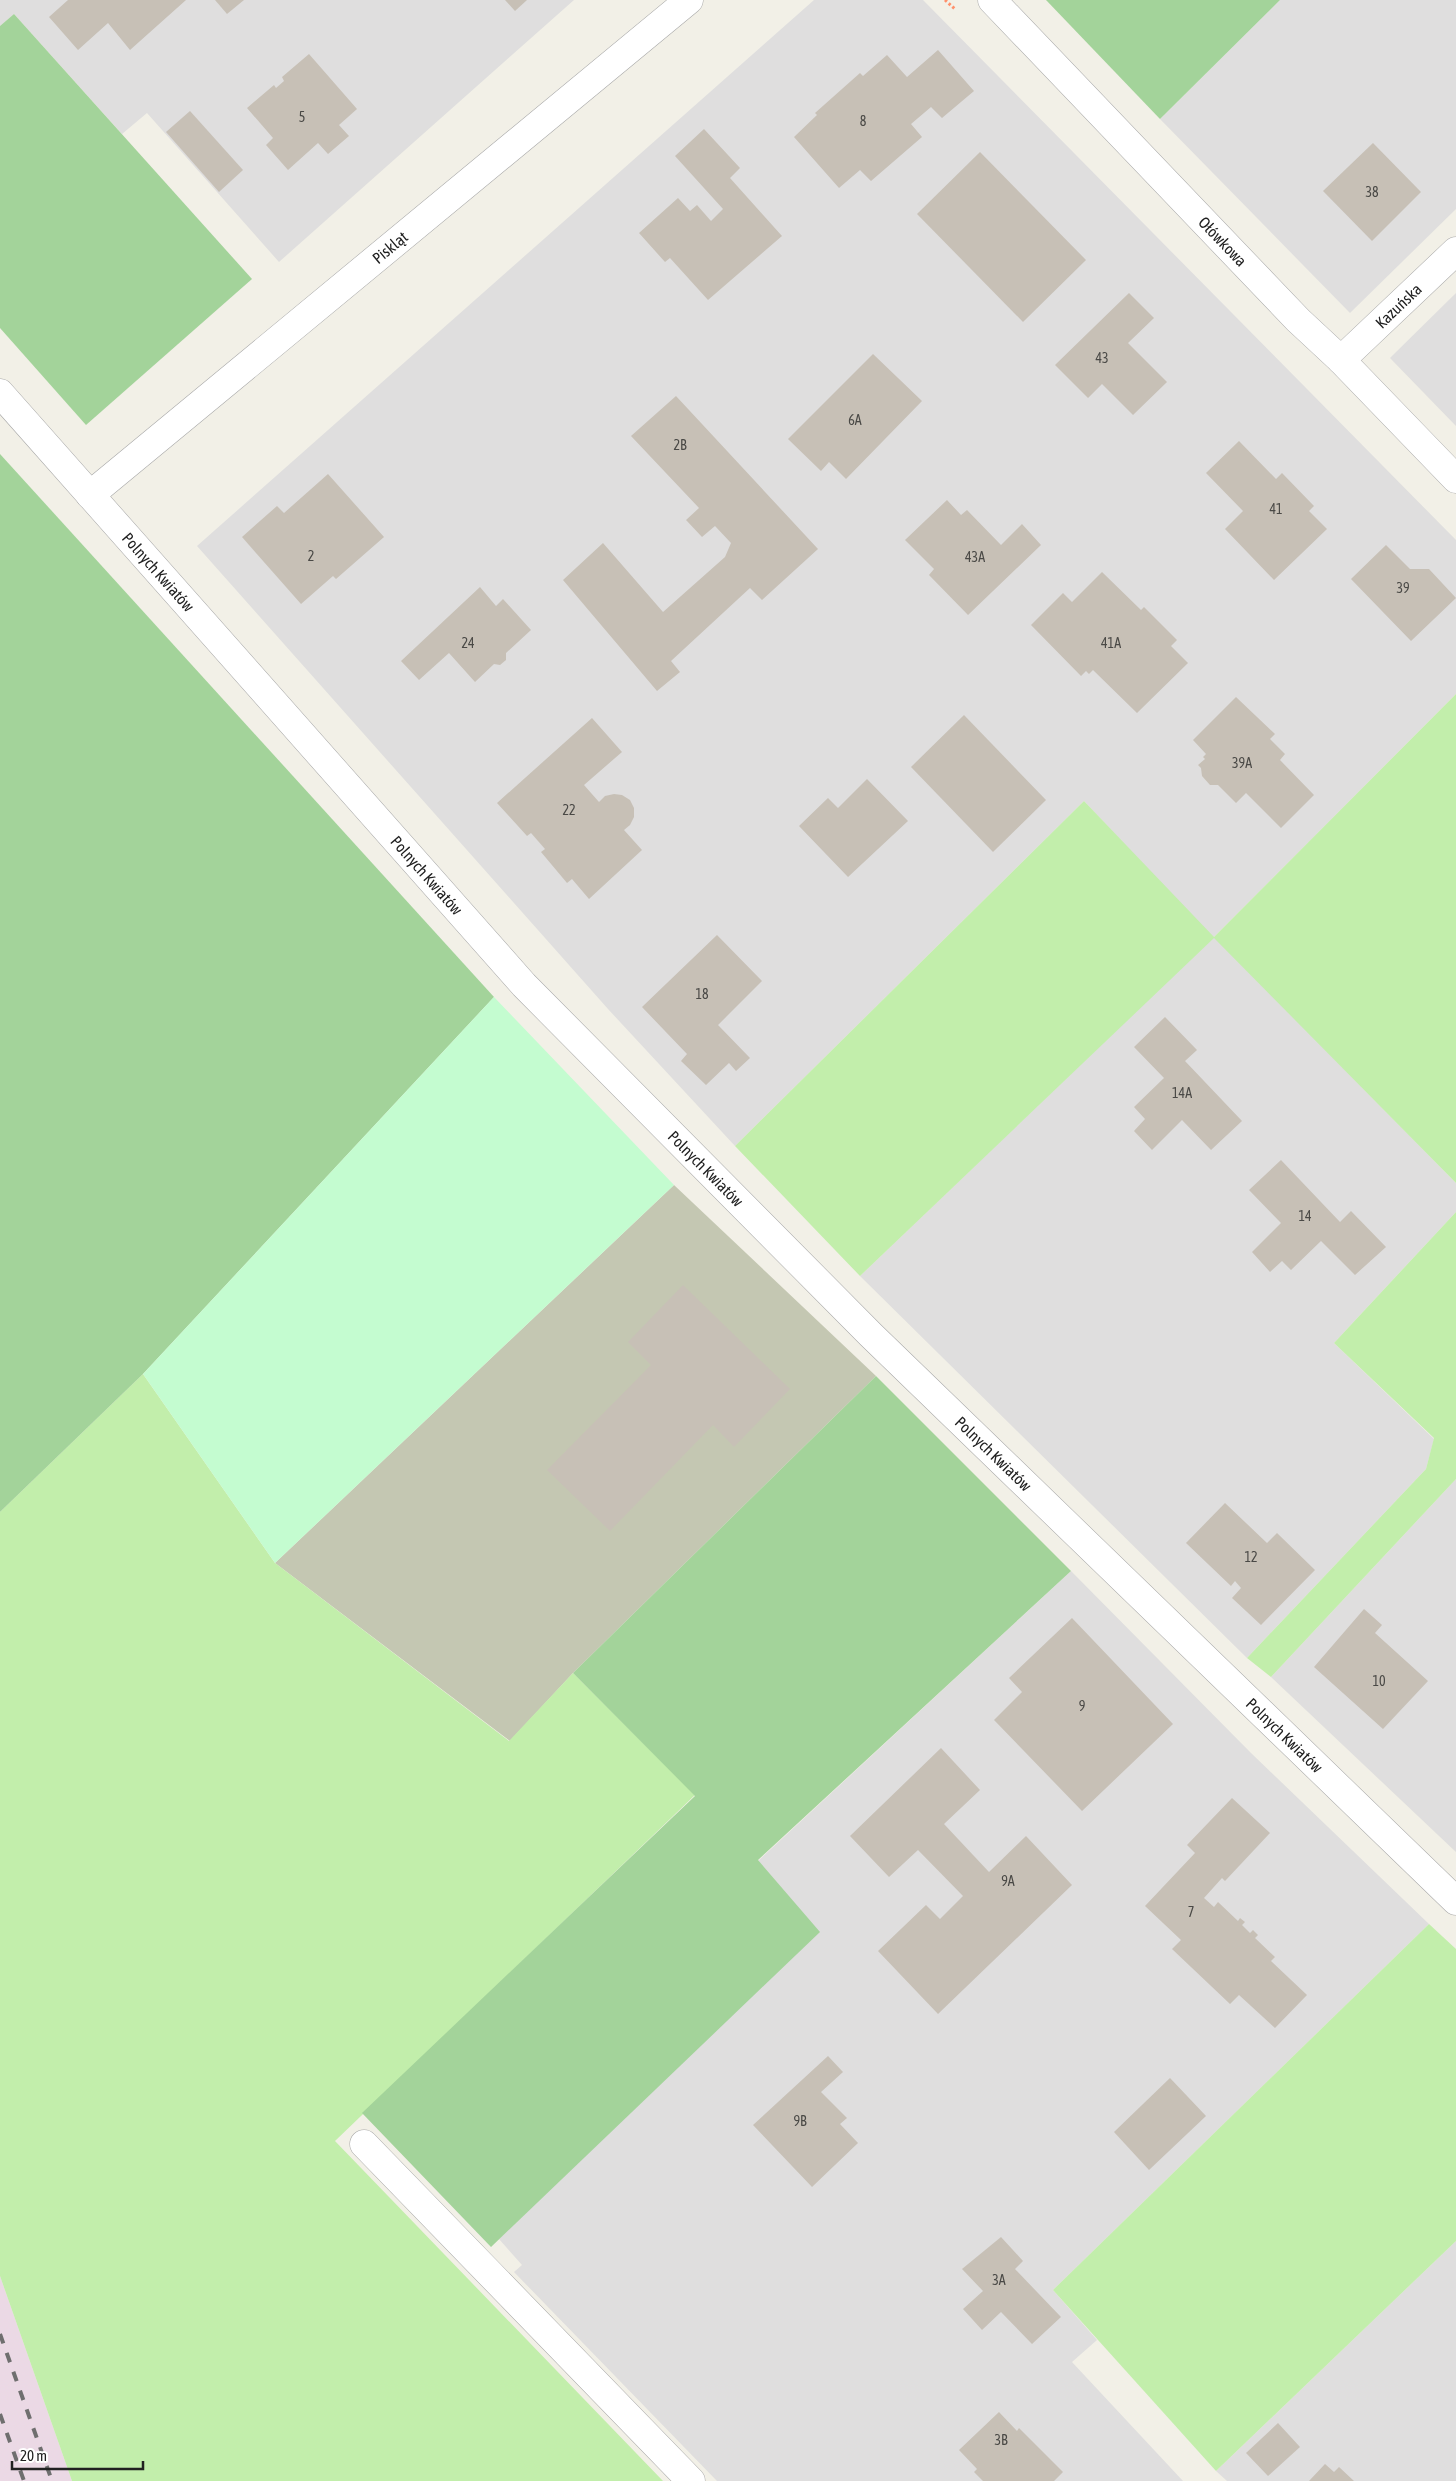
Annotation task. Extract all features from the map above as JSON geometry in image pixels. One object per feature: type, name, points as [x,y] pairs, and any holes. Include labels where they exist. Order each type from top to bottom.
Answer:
[{"type":"street","name":"Piskląt","points":[[90,495],[689,0]]},
{"type":"street","name":"Ołówkowa","points":[[992,0],[1298,320],[1341,360],[1456,479]]},
{"type":"street","name":"Kazuńska","points":[[1341,360],[1456,252]]},
{"type":"street","name":"Polnych Kwiatów","points":[[0,393],[524,985],[871,1335],[1456,1900]]},
{"type":"street","points":[[364,2144],[691,2481]]},
{"type":"shaded area","points":[[0,0],[574,0],[279,262],[147,113],[122,134],[14,14],[0,26]]},
{"type":"shaded area","points":[[814,0],[923,0],[1456,540],[1456,694],[1214,937],[1456,1183],[1456,1212],[1334,1343],[1434,1439],[1426,1469],[1247,1658],[860,1276],[1213,938],[1084,801],[735,1146],[608,1009],[197,546]]},
{"type":"shaded area","points":[[1280,0],[1456,0],[1456,209],[1350,313],[1160,119]]},
{"type":"shaded area","points":[[1456,293],[1456,426],[1390,358]]},
{"type":"shaded area","points":[[674,1185],[876,1376],[573,1673],[510,1741],[275,1563]]},
{"type":"shaded area","points":[[1456,1479],[1456,1852],[1271,1677]]},
{"type":"shaded area","points":[[1071,1571],[1251,1753],[1429,1924],[1053,2290],[1097,2340],[1072,2362],[1183,2481],[717,2481],[514,2272],[522,2265],[499,2239],[819,1932],[758,1861]]},
{"type":"shaded area","points":[[1456,2241],[1456,2481],[1227,2481],[1216,2471]]},
{"type":"shaded area","points":[[0,2276],[72,2481],[0,2481]]},
{"type":"green space","points":[[1046,0],[1280,0],[1160,119]]},
{"type":"green space","points":[[14,14],[252,279],[86,425],[0,328],[0,26]]},
{"type":"green space","points":[[0,454],[494,997],[143,1374],[0,1512]]},
{"type":"green space","points":[[1456,694],[1456,1183],[1214,938],[860,1276],[735,1146],[1084,801],[1214,937]]},
{"type":"green space","points":[[494,997],[674,1185],[275,1563],[143,1374]]},
{"type":"green space","points":[[1456,1212],[1456,1479],[1271,1677],[1247,1658],[1426,1469],[1434,1438],[1334,1343]]},
{"type":"green space","points":[[143,1374],[275,1563],[509,1741],[573,1673],[695,1795],[335,2141],[663,2481],[72,2481],[0,2276],[0,1512]]},
{"type":"green space","points":[[876,1376],[1071,1571],[758,1860],[820,1932],[491,2247],[362,2113],[695,1796],[573,1673]]},
{"type":"green space","points":[[1429,1924],[1456,1949],[1456,2241],[1216,2471],[1053,2290]]},
{"type":"building","points":[[68,0],[186,0],[130,50],[108,23],[78,50],[49,17]]},
{"type":"building","points":[[215,0],[244,0],[227,14]]},
{"type":"building","points":[[505,0],[527,0],[515,11]]},
{"type":"building","points":[[938,50],[974,91],[942,118],[931,107],[911,124],[922,137],[871,181],[860,170],[839,188],[794,137],[817,115],[815,113],[860,73],[863,76],[887,55],[907,77]]},
{"type":"building","points":[[309,54],[357,109],[339,125],[349,136],[328,154],[318,143],[288,170],[266,145],[273,138],[247,108],[274,85],[276,88],[284,81],[282,77]]},
{"type":"building","points":[[190,111],[243,170],[219,192],[166,132]]},
{"type":"building","points":[[704,129],[740,168],[730,178],[782,236],[708,300],[670,258],[665,262],[639,233],[678,198],[690,211],[697,205],[711,221],[723,209],[675,156]]},
{"type":"building","points":[[1373,143],[1421,192],[1372,241],[1323,191]]},
{"type":"building","points":[[980,152],[1086,260],[1023,322],[917,214]]},
{"type":"building","points":[[1129,293],[1154,318],[1128,343],[1167,382],[1133,415],[1102,384],[1088,398],[1055,365]]},
{"type":"building","points":[[873,354],[922,401],[846,479],[829,462],[821,471],[788,439]]},
{"type":"building","points":[[676,396],[818,549],[762,600],[750,588],[671,661],[680,672],[657,691],[563,580],[603,543],[663,612],[725,557],[731,543],[715,526],[702,537],[686,520],[699,508],[631,436]]},
{"type":"building","points":[[1239,441],[1276,479],[1282,473],[1314,506],[1309,511],[1327,529],[1274,580],[1225,529],[1243,511],[1206,473]]},
{"type":"building","points":[[328,474],[384,537],[336,579],[333,576],[301,604],[242,537],[277,506],[284,513]]},
{"type":"building","points":[[947,500],[961,515],[967,510],[1001,545],[1022,524],[1041,545],[968,615],[929,575],[934,569],[905,540]]},
{"type":"building","points":[[1386,545],[1410,569],[1429,569],[1456,598],[1411,641],[1351,579]]},
{"type":"building","points":[[1102,572],[1141,610],[1144,607],[1177,640],[1171,646],[1188,663],[1137,713],[1093,670],[1089,674],[1086,671],[1081,676],[1031,625],[1063,593],[1072,602]]},
{"type":"building","points":[[480,587],[496,606],[503,599],[531,630],[506,653],[506,660],[500,665],[494,664],[475,682],[449,653],[419,680],[401,661]]},
{"type":"building","points":[[1236,697],[1275,734],[1270,739],[1285,754],[1280,760],[1314,795],[1281,828],[1246,793],[1236,803],[1218,785],[1210,785],[1202,776],[1201,768],[1198,765],[1205,759],[1203,757],[1206,754],[1193,740]]},
{"type":"building","points":[[964,715],[1046,800],[993,852],[911,767]]},
{"type":"building","points":[[592,718],[622,752],[584,785],[599,802],[605,796],[614,794],[622,795],[630,800],[634,808],[634,817],[630,825],[624,830],[642,850],[589,899],[572,879],[567,883],[541,852],[545,849],[531,833],[527,836],[497,803]]},
{"type":"building","points":[[867,779],[908,821],[848,877],[799,826],[828,798],[838,808]]},
{"type":"building","points":[[717,935],[762,981],[718,1025],[750,1058],[736,1071],[729,1063],[706,1085],[681,1061],[687,1054],[642,1007]]},
{"type":"building","points":[[1165,1017],[1197,1050],[1185,1061],[1242,1121],[1211,1150],[1182,1120],[1152,1150],[1134,1131],[1145,1119],[1134,1107],[1164,1078],[1134,1047]]},
{"type":"building","points":[[1281,1160],[1340,1222],[1351,1211],[1386,1247],[1355,1275],[1321,1241],[1291,1270],[1282,1261],[1270,1272],[1252,1252],[1281,1223],[1249,1190]]},
{"type":"building","points":[[683,1285],[790,1389],[734,1447],[713,1425],[610,1531],[547,1470],[651,1365],[628,1342]]},
{"type":"building","points":[[1225,1503],[1267,1543],[1277,1533],[1315,1570],[1261,1625],[1232,1598],[1241,1588],[1235,1581],[1231,1586],[1186,1543]]},
{"type":"building","points":[[1364,1609],[1382,1625],[1375,1633],[1428,1681],[1383,1729],[1314,1667]]},
{"type":"building","points":[[1072,1618],[1173,1724],[1082,1811],[994,1720],[1022,1692],[1009,1678]]},
{"type":"building","points":[[941,1748],[980,1790],[944,1824],[989,1872],[1026,1836],[1072,1885],[938,2014],[878,1951],[926,1905],[940,1919],[963,1896],[918,1850],[889,1877],[850,1836]]},
{"type":"building","points":[[1232,1798],[1270,1833],[1225,1881],[1222,1878],[1204,1898],[1214,1907],[1218,1902],[1238,1921],[1240,1918],[1245,1922],[1242,1925],[1250,1933],[1253,1930],[1258,1935],[1255,1938],[1275,1957],[1271,1961],[1307,1995],[1275,2028],[1239,1995],[1230,2004],[1172,1949],[1181,1940],[1145,1906],[1195,1853],[1187,1845]]},
{"type":"building","points":[[828,2056],[843,2072],[821,2092],[847,2118],[840,2124],[858,2143],[812,2187],[753,2125]]},
{"type":"building","points":[[1170,2078],[1206,2116],[1149,2170],[1114,2132]]},
{"type":"building","points":[[1001,2237],[1023,2261],[1015,2269],[1061,2317],[1032,2344],[1001,2312],[982,2330],[963,2309],[983,2291],[962,2269]]},
{"type":"building","points":[[999,2412],[1017,2431],[1019,2428],[1063,2472],[1054,2481],[983,2481],[974,2472],[977,2469],[959,2450]]},
{"type":"building","points":[[1278,2423],[1300,2447],[1268,2476],[1246,2453]]},
{"type":"building","points":[[1325,2464],[1334,2472],[1339,2467],[1354,2481],[1309,2481]]},
{"type":"railway","points":[[0,2334],[52,2481]]},
{"type":"railway","points":[[0,2414],[24,2481]]}]
